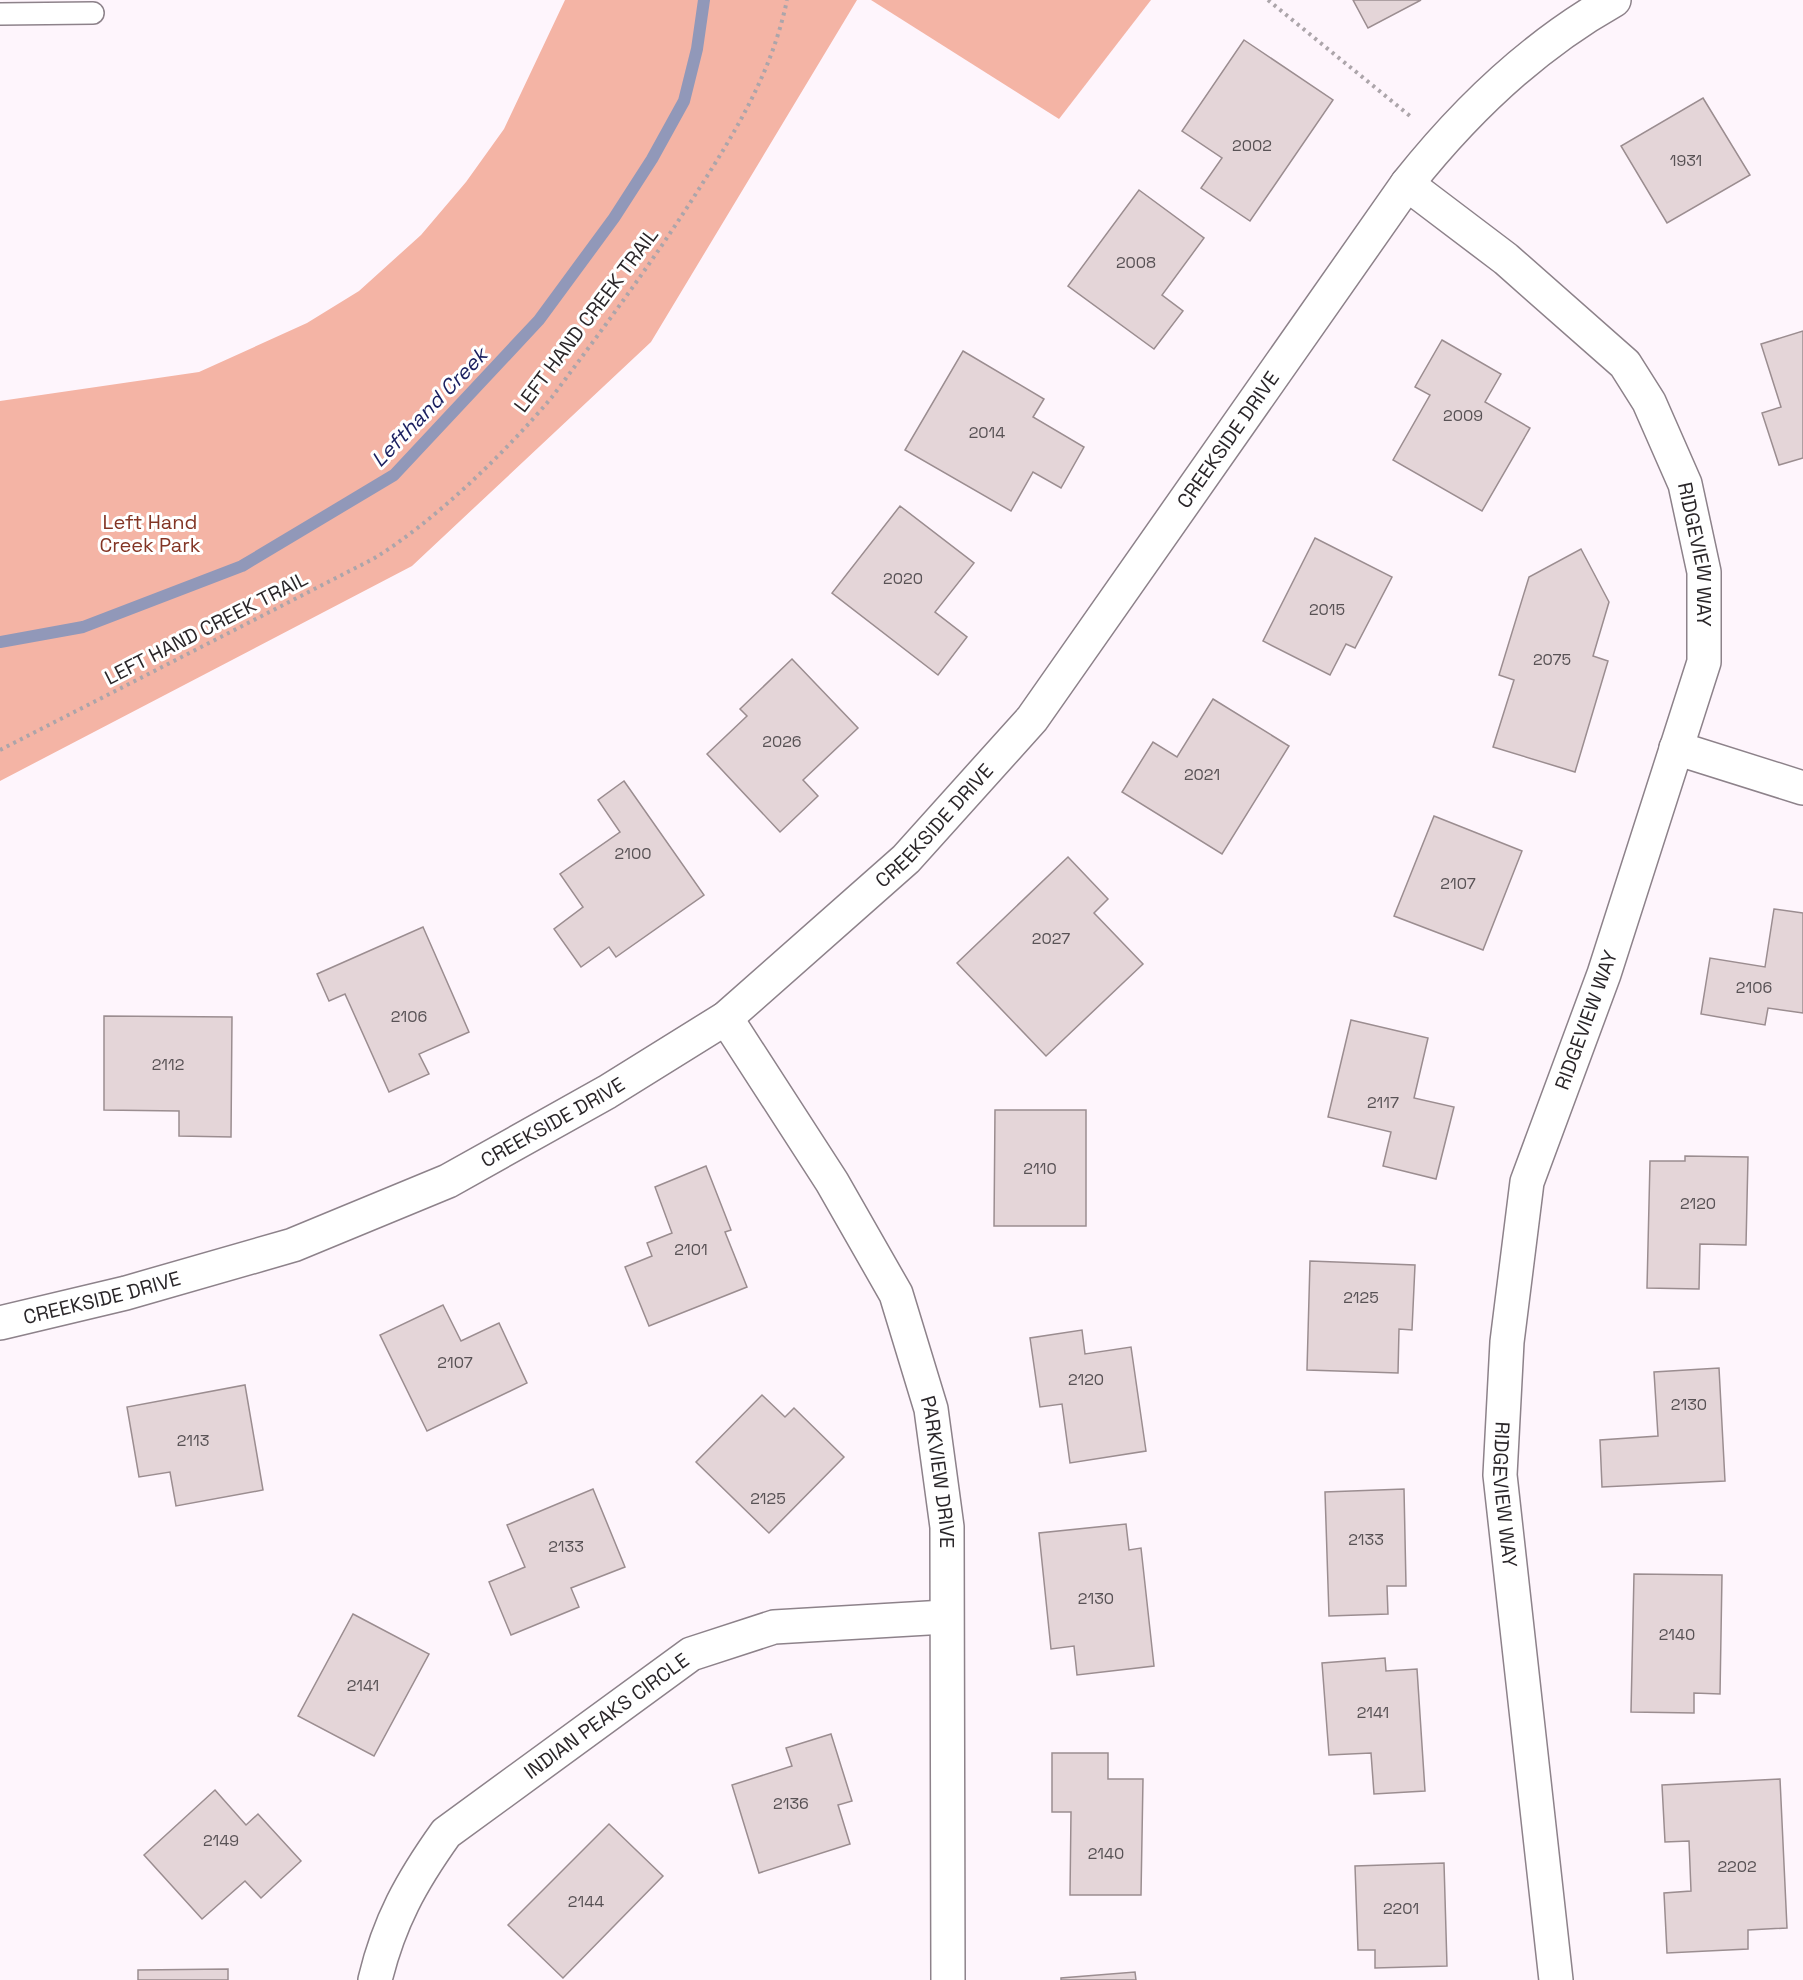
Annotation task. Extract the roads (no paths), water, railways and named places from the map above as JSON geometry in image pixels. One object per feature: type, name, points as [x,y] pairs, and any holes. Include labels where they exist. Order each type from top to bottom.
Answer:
[{"type":"street","name":"CREEKSIDE DRIVE","points":[[0,1323],[126,1293],[293,1245],[448,1181],[607,1092],[726,1018],[906,859],[1032,718],[1407,184],[1441,141],[1495,88],[1571,24],[1614,0]]},
{"type":"street","name":"RIDGEVIEW WAY","points":[[1407,184],[1506,259],[1625,364],[1649,402],[1685,484],[1704,572],[1704,662],[1605,974],[1527,1182],[1507,1342],[1500,1475],[1556,1980]]},
{"type":"street","points":[[1676,747],[1803,788]]},
{"type":"street","name":"PARKVIEW DRIVE","points":[[726,1018],[832,1182],[896,1294],[931,1409],[946,1527],[948,1980]]},
{"type":"street","name":"INDIAN PEAKS CIRCLE","points":[[375,1980],[385,1940],[417,1874],[446,1833],[691,1654],[774,1627],[945,1617]]},
{"type":"lane","points":[[0,14],[93,13]]},
{"type":"waterway","name":"Lefthand Creek","points":[[0,642],[83,627],[242,566],[394,475],[539,320],[614,218],[652,159],[684,101],[697,49],[704,0]]},
{"type":"park label","name":"Left Hand Creek Park","points":[[150,534]]}]
